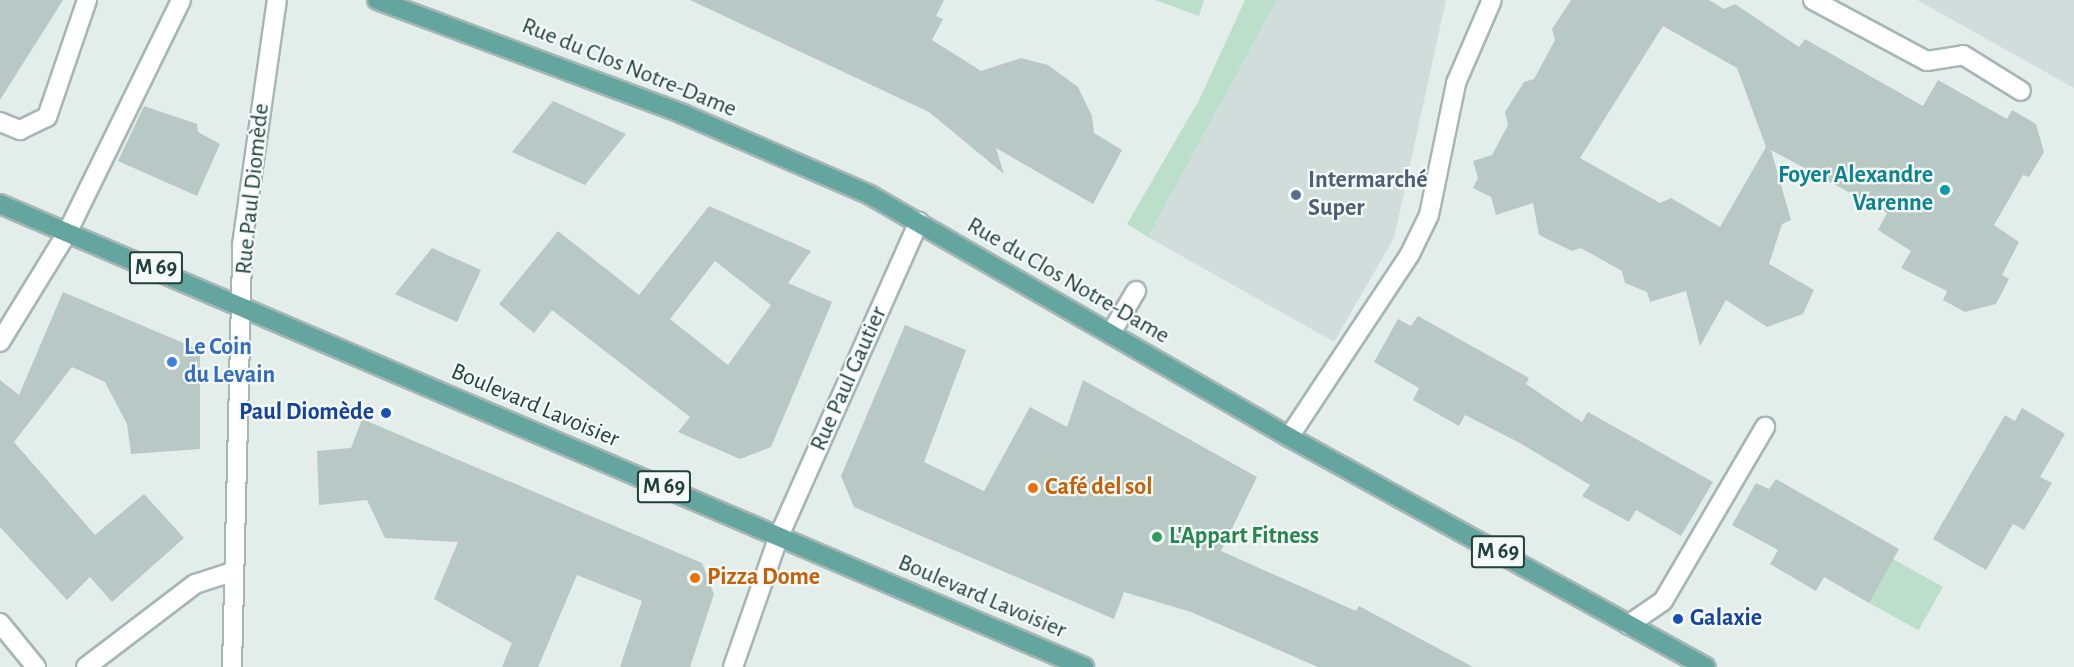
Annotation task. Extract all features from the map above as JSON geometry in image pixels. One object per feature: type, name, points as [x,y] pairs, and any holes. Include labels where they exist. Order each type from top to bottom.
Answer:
[{"type":"main road","name":"Rue du Clos Notre-Dame","points":[[377,0],[683,114],[870,195],[1290,437],[1706,667]]},
{"type":"main road","name":"Boulevard Lavoisier","points":[[0,204],[1084,667]]},
{"type":"street","points":[[0,122],[20,130],[46,117],[87,0]]},
{"type":"street","points":[[0,342],[67,233],[181,0]]},
{"type":"street","name":"Rue Paul Diomède","points":[[232,667],[232,572],[243,306],[242,245],[277,0]]},
{"type":"street","points":[[1290,437],[1410,254],[1429,215],[1456,83],[1492,0]]},
{"type":"street","points":[[1814,0],[1927,61],[1963,55],[2021,91]]},
{"type":"street","name":"Rue Paul Gautier","points":[[733,667],[779,536],[918,222]]},
{"type":"street","points":[[1111,333],[1136,291]]},
{"type":"street","points":[[1628,625],[1663,601],[1765,427]]},
{"type":"street","points":[[86,667],[195,584],[232,572]]},
{"type":"street","points":[[0,623],[36,667]]},
{"type":"shaded area","points":[[1277,0],[1446,0],[1394,238],[1334,342],[1148,237]]},
{"type":"shaded area","points":[[1917,0],[2074,0],[2074,88]]},
{"type":"green space","points":[[1155,0],[1204,0],[1199,16]]},
{"type":"green space","points":[[1245,0],[1277,0],[1148,237],[1127,224],[1199,100]]},
{"type":"green space","points":[[1893,559],[1943,587],[1919,630],[1869,603]]},
{"type":"building","points":[[0,0],[63,0],[0,100]]},
{"type":"building","points":[[690,0],[944,0],[936,16],[943,19],[932,40],[981,71],[1021,58],[1048,65],[1078,87],[1092,116],[1094,133],[1122,150],[1093,204],[996,148],[1004,174],[929,112]]},
{"type":"building","points":[[1571,0],[1709,0],[1724,9],[1735,4],[1799,47],[1805,39],[1923,106],[1938,80],[2007,119],[2012,110],[2036,124],[2044,152],[2029,177],[2023,175],[1994,225],[2019,242],[2002,275],[2009,279],[1996,304],[1965,312],[1943,300],[1947,291],[1901,268],[1911,251],[1878,230],[1887,213],[1771,150],[1791,220],[1782,224],[1769,264],[1814,290],[1803,314],[1767,327],[1726,300],[1700,346],[1686,291],[1650,302],[1647,292],[1625,283],[1622,271],[1581,248],[1572,251],[1539,235],[1533,203],[1496,215],[1491,197],[1473,188],[1478,178],[1473,161],[1492,155],[1508,125],[1505,112],[1524,82],[1534,79],[1555,40],[1552,29]],"holes":[[[1663,26],[1737,68],[1766,147],[1720,227],[1671,198],[1660,203],[1580,158]]]},
{"type":"building","points":[[553,101],[626,134],[585,185],[512,152]]},
{"type":"building","points":[[144,106],[197,124],[198,132],[220,144],[197,196],[118,161]]},
{"type":"building","points":[[709,206],[811,251],[788,283],[832,302],[771,447],[740,459],[678,432],[690,417],[552,310],[534,333],[499,304],[558,231],[639,295]],"holes":[[[715,261],[771,305],[728,365],[670,319]]]},
{"type":"building","points":[[432,248],[481,270],[457,322],[395,294]]},
{"type":"building","points":[[63,292],[200,350],[200,449],[131,454],[127,424],[105,382],[72,367],[14,442],[95,535],[144,494],[184,538],[112,602],[90,577],[67,600],[0,527],[0,380],[19,395]]},
{"type":"building","points":[[1418,316],[1529,378],[1526,384],[1582,422],[1588,412],[1713,482],[1681,536],[1636,510],[1629,522],[1582,496],[1590,485],[1518,442],[1465,415],[1459,426],[1413,400],[1419,388],[1374,362],[1398,319],[1411,326]]},
{"type":"building","points":[[905,325],[966,350],[924,462],[984,491],[1030,407],[1067,427],[1083,380],[1257,477],[1221,551],[1356,611],[1359,606],[1473,667],[1318,667],[1191,612],[1124,592],[1114,619],[854,507],[841,476]]},
{"type":"building","points":[[2022,408],[2065,434],[2040,477],[2052,483],[2024,530],[2013,524],[1986,570],[1933,539],[2005,415],[2015,421]]},
{"type":"building","points":[[362,419],[702,563],[714,594],[690,667],[620,667],[642,601],[577,575],[538,667],[502,667],[512,643],[434,599],[458,542],[385,538],[367,500],[319,505],[317,451],[351,448]]},
{"type":"building","points":[[1776,479],[1899,549],[1869,603],[1824,577],[1816,591],[1770,564],[1778,550],[1732,525],[1756,483],[1769,489]]},
{"type":"place","name":"Foyer Alexandre Varenne","points":[[1945,190]]},
{"type":"place","name":"Intermarché Super","points":[[1296,195]]},
{"type":"place","name":"Le Coin du Levain","points":[[172,362]]},
{"type":"place","name":"Paul Diomède","points":[[386,413]]},
{"type":"place","name":"Café del sol","points":[[1033,488]]},
{"type":"place","name":"L'Appart Fitness","points":[[1157,537]]},
{"type":"place","name":"Pizza Dome","points":[[695,578]]},
{"type":"place","name":"Galaxie","points":[[1678,619]]}]
